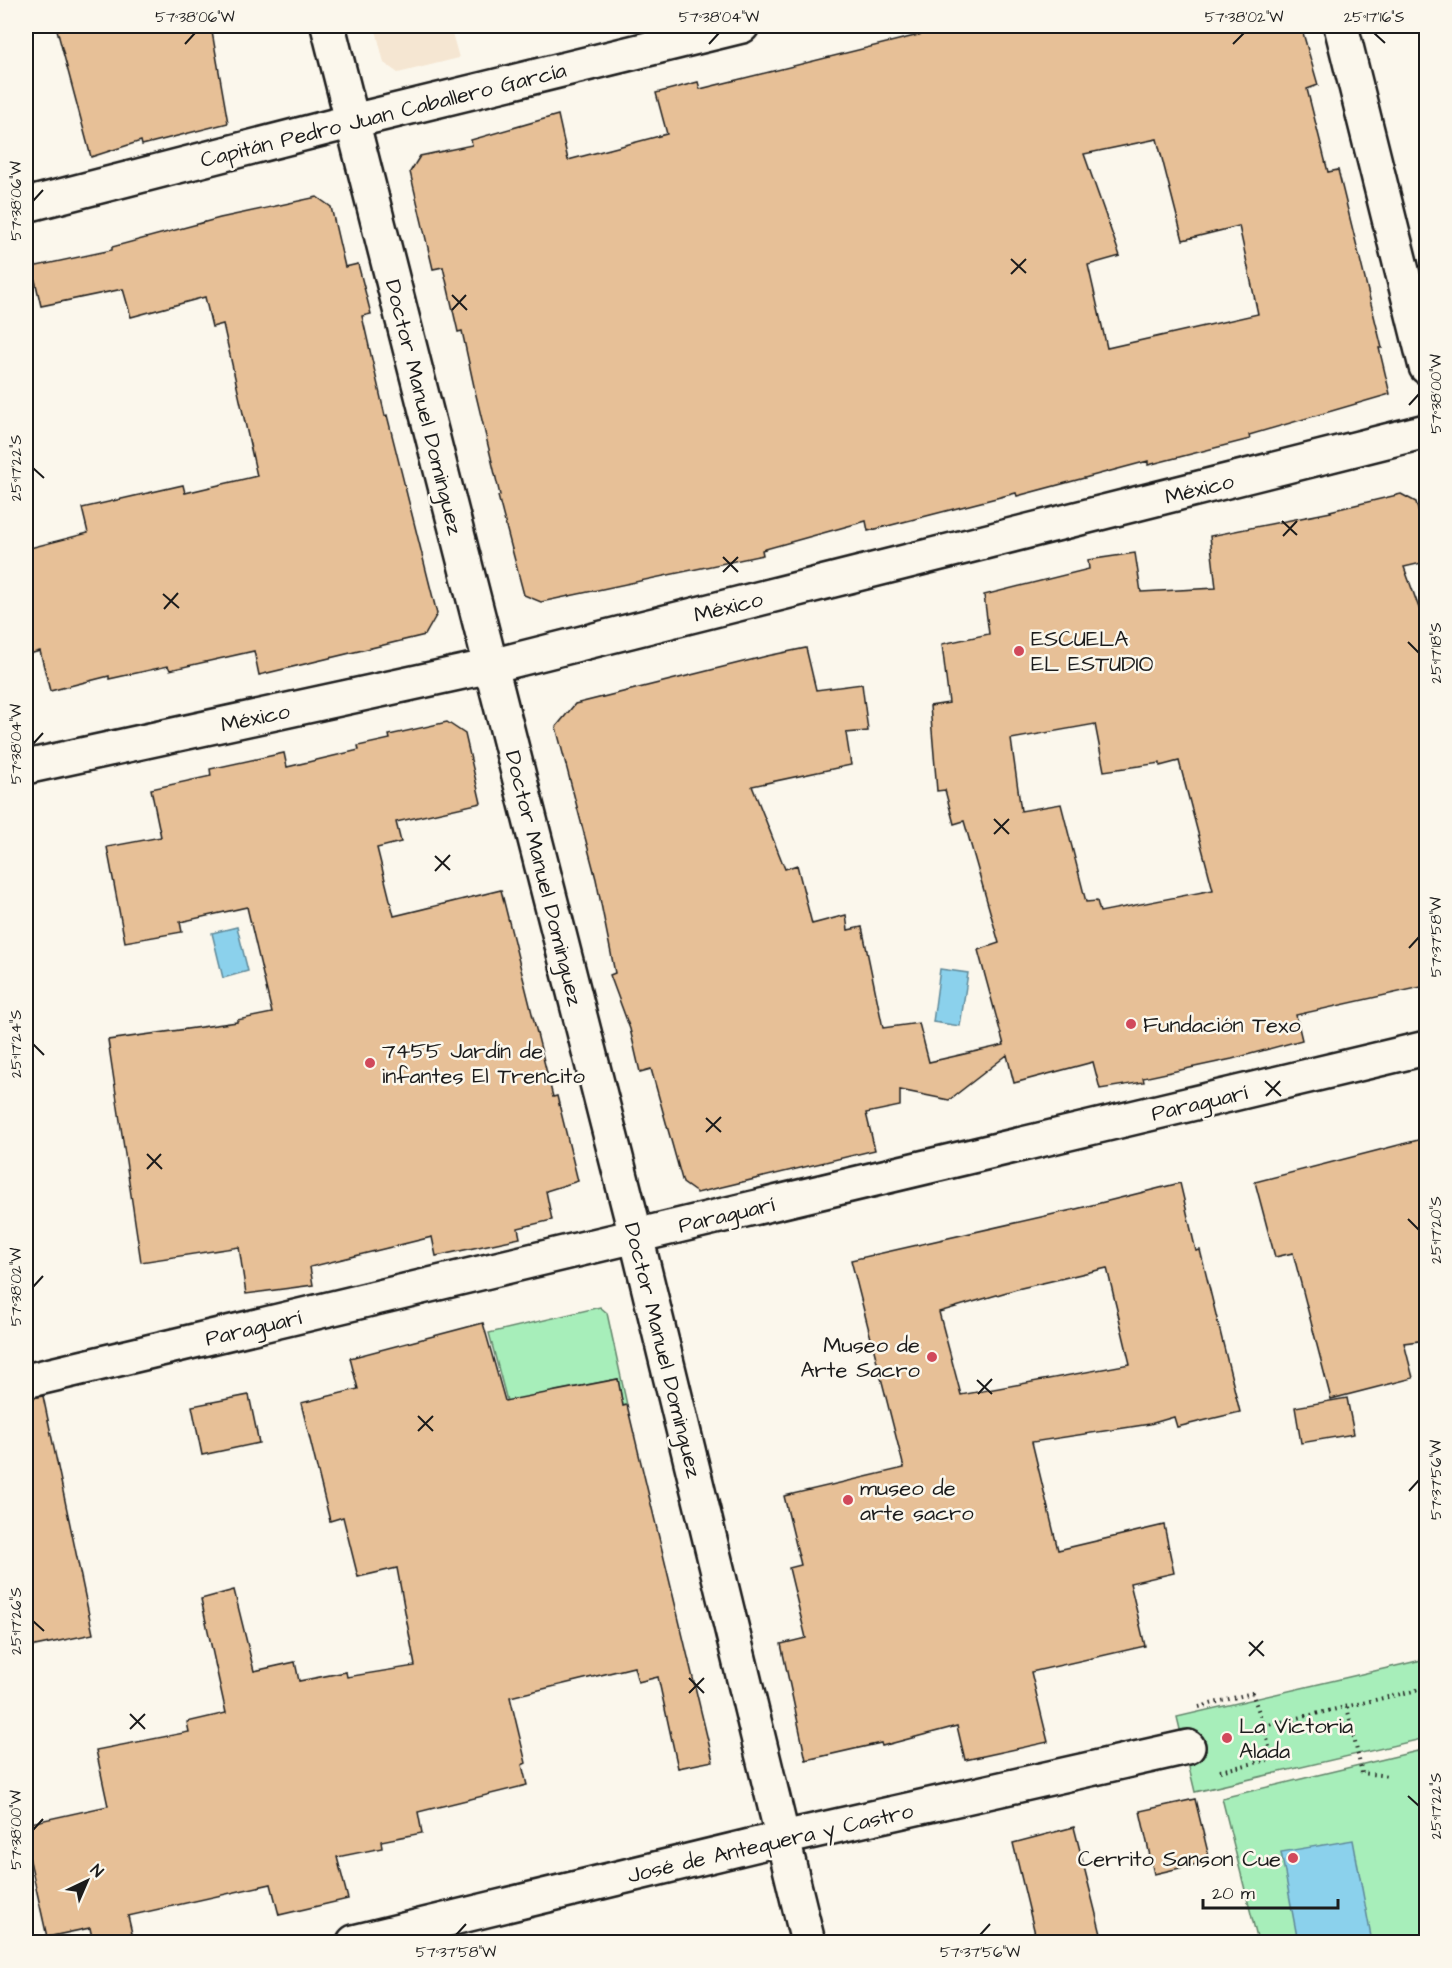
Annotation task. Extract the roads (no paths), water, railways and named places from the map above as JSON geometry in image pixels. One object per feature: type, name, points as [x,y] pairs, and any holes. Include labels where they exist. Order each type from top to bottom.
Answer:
[{"type":"street","name":"Doctor Manuel Dominguez","points":[[328,26],[636,1236],[808,1942]]},
{"type":"street","name":"Capitán Pedro Juan Caballero García","points":[[26,205],[353,121],[742,26]]},
{"type":"street","points":[[1341,26],[1426,367]]},
{"type":"street","name":"México","points":[[26,767],[491,666],[1426,431]]},
{"type":"street","name":"Paraguarí","points":[[26,1381],[1426,1048]]},
{"type":"street","name":"José de Antequera y Castro","points":[[354,1942],[783,1838],[1188,1747]]},
{"type":"water","points":[[237,927],[248,971],[223,978],[212,933]]},
{"type":"water","points":[[940,969],[968,973],[960,1026],[933,1022]]},
{"type":"water","points":[[1353,1840],[1372,1942],[1298,1942],[1281,1852]]},
{"type":"place","name":"ESCUELA EL ESTUDIO","points":[[1019,651]]},
{"type":"place","name":"Fundación Texo","points":[[1131,1024]]},
{"type":"place","name":"7455 Jardín de infantes El Trencito","points":[[370,1063]]},
{"type":"place","name":"Museo de Arte Sacro","points":[[932,1357]]},
{"type":"place","name":"museo de arte sacro","points":[[848,1500]]},
{"type":"place","name":"La Victoria Alada","points":[[1227,1738]]},
{"type":"place","name":"Cerrito Sanson Cue","points":[[1293,1858]]}]
